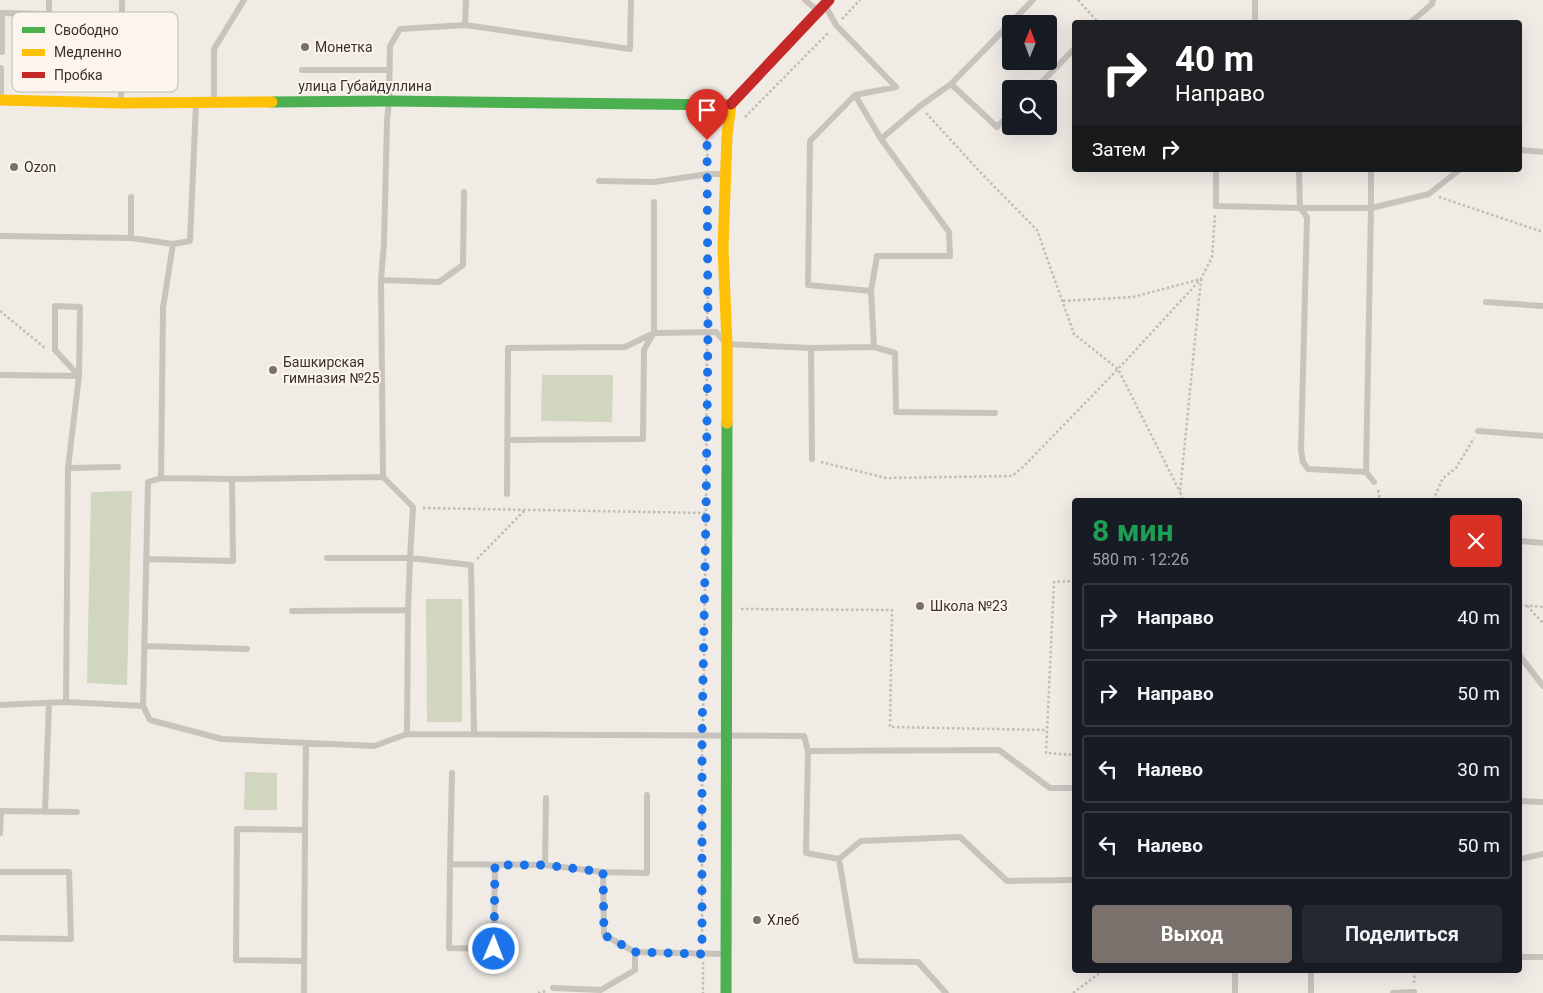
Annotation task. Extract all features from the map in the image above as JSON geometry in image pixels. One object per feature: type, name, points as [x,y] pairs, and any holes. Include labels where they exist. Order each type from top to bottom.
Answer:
[{"type":"street","points":[[726,993],[726,344],[723,248],[727,135],[730,105],[824,5]]},
{"type":"street","name":"улица Губайдуллина","points":[[1,100],[121,103],[389,101],[730,105]]},
{"type":"lane","points":[[214,101],[214,49],[244,0]]},
{"type":"lane","points":[[465,25],[466,0]]},
{"type":"lane","points":[[406,734],[408,610],[413,508],[383,477],[381,280],[384,243],[390,46],[400,29],[465,25],[630,49],[631,0]]},
{"type":"lane","points":[[805,0],[824,5],[836,25],[896,87],[855,95],[810,141],[808,285],[871,292]]},
{"type":"lane","points":[[881,139],[920,106],[951,84],[1033,0]]},
{"type":"lane","points":[[1255,0],[1255,20]]},
{"type":"lane","points":[[1413,20],[1432,4],[1433,0]]},
{"type":"lane","points":[[1,13],[2,52]]},
{"type":"lane","points":[[1044,80],[1072,51]]},
{"type":"lane","points":[[1,68],[1,100]]},
{"type":"lane","points":[[302,70],[390,70]]},
{"type":"lane","points":[[951,84],[997,127],[1002,122]]},
{"type":"lane","points":[[121,92],[121,103]]},
{"type":"lane","points":[[855,95],[881,139],[949,232],[950,256],[877,256],[871,292],[874,347]]},
{"type":"lane","points":[[0,236],[131,238],[173,244],[190,241],[196,102]]},
{"type":"lane","points":[[1522,150],[1543,152]]},
{"type":"lane","points":[[1216,172],[1216,206],[1300,208],[1372,208],[1428,194],[1456,172]]},
{"type":"lane","points":[[1300,172],[1300,208],[1307,217],[1301,450],[1303,462],[1308,469],[1366,472]]},
{"type":"lane","points":[[1371,172],[1372,208],[1366,472],[1374,482]]},
{"type":"lane","points":[[599,181],[654,182],[708,174],[726,174]]},
{"type":"lane","points":[[381,280],[439,282],[463,265],[464,192]]},
{"type":"lane","points":[[131,197],[131,238]]},
{"type":"lane","points":[[507,440],[643,439],[644,350],[654,333],[654,202]]},
{"type":"lane","points":[[161,478],[163,308],[173,244]]},
{"type":"lane","points":[[1486,302],[1543,306]]},
{"type":"lane","points":[[66,702],[68,468],[79,376],[80,307],[55,306],[55,350],[79,376]]},
{"type":"lane","points":[[506,494],[508,348],[626,346],[654,333],[708,331],[716,332],[726,344],[811,348],[874,347],[896,354],[896,412],[995,414]]},
{"type":"lane","points":[[811,348],[812,459]]},
{"type":"lane","points":[[0,376],[79,376]]},
{"type":"lane","points":[[1478,431],[1543,436]]},
{"type":"lane","points":[[68,468],[118,468]]},
{"type":"lane","points":[[383,477],[161,478],[148,482],[143,706],[150,720],[222,739],[374,746],[406,734],[804,736],[808,751],[806,853],[839,859],[861,841],[960,837],[1007,881],[1072,880]]},
{"type":"lane","points":[[146,559],[233,561],[232,479]]},
{"type":"lane","points":[[1522,541],[1543,543]]},
{"type":"lane","points":[[327,558],[410,558],[471,565],[474,734]]},
{"type":"lane","points":[[292,611],[408,610]]},
{"type":"lane","points":[[144,646],[247,649]]},
{"type":"lane","points":[[1522,659],[1543,686]]},
{"type":"lane","points":[[0,705],[66,702],[143,706]]},
{"type":"lane","points":[[45,812],[49,703]]},
{"type":"lane","points":[[304,993],[306,743]]},
{"type":"lane","points":[[808,751],[999,750],[1050,788],[1072,788]]},
{"type":"lane","points":[[452,773],[449,948],[494,949],[495,865]]},
{"type":"lane","points":[[450,864],[545,865],[603,872],[647,873],[647,795]]},
{"type":"lane","points":[[545,865],[546,798]]},
{"type":"lane","points":[[1522,801],[1543,802]]},
{"type":"lane","points":[[0,833],[0,811],[77,812]]},
{"type":"lane","points":[[304,961],[236,960],[236,942],[237,829],[305,830]]},
{"type":"lane","points":[[1522,859],[1543,854]]},
{"type":"lane","points":[[839,859],[856,961],[918,962],[946,993]]},
{"type":"lane","points":[[0,872],[69,872],[72,939],[0,938]]},
{"type":"lane","points":[[603,872],[604,935],[635,952],[726,954]]},
{"type":"lane","points":[[553,988],[601,990],[634,970],[635,952]]},
{"type":"lane","points":[[1522,957],[1543,957]]},
{"type":"lane","points":[[1235,973],[1235,993]]},
{"type":"lane","points":[[1311,973],[1311,993]]},
{"type":"lane","points":[[1394,993],[1414,992]]},
{"type":"path","points":[[751,110],[860,0]]},
{"type":"path","points":[[1078,0],[1096,20]]},
{"type":"path","points":[[920,106],[982,174],[1038,230],[1074,334],[1118,369],[1182,498]]},
{"type":"path","points":[[707,140],[708,174]]},
{"type":"path","points":[[1428,194],[1543,232]]},
{"type":"path","points":[[812,459],[886,478],[1012,476],[1118,369],[1201,279],[1212,257],[1216,206]]},
{"type":"path","points":[[1062,301],[1133,297],[1201,279]]},
{"type":"path","points":[[1180,492],[1201,279]]},
{"type":"path","points":[[703,993],[702,735],[708,282]]},
{"type":"path","points":[[0,311],[50,352]]},
{"type":"path","points":[[1434,498],[1443,478],[1456,468],[1478,431]]},
{"type":"path","points":[[413,508],[706,513]]},
{"type":"path","points":[[471,565],[525,510]]},
{"type":"path","points":[[1072,582],[1054,582],[1046,730],[1046,754],[1072,755]]},
{"type":"path","points":[[1522,605],[1543,607]]},
{"type":"path","points":[[1527,606],[1543,623]]},
{"type":"path","points":[[727,609],[892,610],[890,727],[1046,730]]},
{"type":"path","points":[[1073,993],[1100,973]]},
{"type":"path","points":[[1414,992],[1415,973]]},
{"type":"green space","points":[[542,375],[613,375],[612,422],[541,421]]},
{"type":"green space","points":[[132,491],[127,685],[87,683],[91,492]]},
{"type":"green space","points":[[426,599],[462,599],[462,722],[427,722]]},
{"type":"green space","points":[[245,772],[277,773],[277,810],[244,810]]},
{"type":"traffic: fast","points":[[272,102],[389,101],[730,105]]},
{"type":"traffic: fast","points":[[726,993],[727,423]]},
{"type":"traffic: slow","points":[[0,100],[121,103],[272,102]]},
{"type":"traffic: slow","points":[[727,423],[727,344],[723,248],[727,135],[731,104]]},
{"type":"traffic: jam","points":[[731,104],[829,0]]},
{"type":"place","name":"Монетка","points":[[305,47]]},
{"type":"place","name":"Ozon","points":[[14,167]]},
{"type":"place","name":"Башкирская гимназия №25","points":[[273,370]]},
{"type":"place","name":"Школа №23","points":[[920,606]]},
{"type":"place","name":"Хлеб","points":[[757,920]]},
{"type":"route","points":[[494,949],[495,865],[545,865],[603,872],[604,935],[635,952],[702,954],[702,735],[708,331],[707,140]]}]
